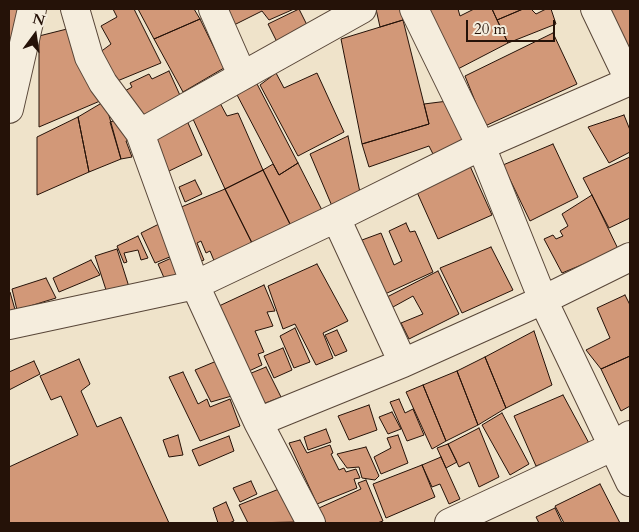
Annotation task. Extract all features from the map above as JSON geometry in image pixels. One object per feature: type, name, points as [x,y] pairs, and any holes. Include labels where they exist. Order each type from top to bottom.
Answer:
[{"type":"street","points":[[9,109],[32,9]]},
{"type":"street","points":[[75,9],[88,57],[103,83],[140,133],[195,285],[258,422],[311,523]]},
{"type":"street","points":[[213,9],[242,75]]},
{"type":"street","points":[[140,133],[362,9]]},
{"type":"street","points":[[414,9],[481,146],[543,300],[621,441],[630,482]]},
{"type":"street","points":[[9,325],[195,285],[481,146],[630,81],[595,9]]},
{"type":"street","points":[[336,218],[403,363]]},
{"type":"street","points":[[258,422],[403,363],[543,300],[630,257]]},
{"type":"street","points":[[449,523],[621,441]]},
{"type":"building","points":[[9,9],[17,9],[25,23],[9,87]]},
{"type":"building","points":[[113,9],[134,9],[161,63],[110,84],[95,56],[111,44],[101,26],[117,17]]},
{"type":"building","points":[[138,9],[194,9],[200,19],[154,39]]},
{"type":"building","points":[[294,9],[269,20],[262,11],[234,25],[228,10]]},
{"type":"building","points":[[299,9],[309,29],[278,44],[268,24]]},
{"type":"building","points":[[376,9],[401,9],[403,20],[380,27]]},
{"type":"building","points":[[429,9],[458,9],[460,16],[474,9],[492,9],[508,43],[454,71]]},
{"type":"building","points":[[492,9],[523,9],[497,20]]},
{"type":"building","points":[[523,9],[531,9],[536,14],[546,9],[551,9],[556,24],[508,43],[497,20]]},
{"type":"building","points":[[606,9],[630,9],[630,59]]},
{"type":"building","points":[[200,19],[224,68],[183,92],[154,39]]},
{"type":"building","points":[[403,20],[429,124],[362,144],[341,39]]},
{"type":"building","points":[[67,29],[100,101],[39,127],[39,36]]},
{"type":"building","points":[[553,33],[577,84],[485,126],[465,76]]},
{"type":"building","points":[[169,71],[183,102],[137,125],[121,93],[132,87],[130,83],[149,74],[152,79]]},
{"type":"building","points":[[276,73],[284,88],[317,73],[344,132],[298,156],[260,85]]},
{"type":"building","points":[[256,82],[298,163],[279,175],[235,91]]},
{"type":"building","points":[[105,101],[121,159],[89,172],[78,117]]},
{"type":"building","points":[[448,101],[468,139],[433,154],[429,146],[369,167],[362,144],[429,124],[424,104]]},
{"type":"building","points":[[220,103],[227,116],[238,113],[263,170],[225,189],[193,119]]},
{"type":"building","points":[[624,115],[630,130],[630,152],[609,163],[588,127]]},
{"type":"building","points":[[185,116],[202,155],[165,173],[145,141]]},
{"type":"building","points":[[78,117],[89,172],[37,195],[37,137]]},
{"type":"building","points":[[128,117],[135,138],[126,141],[132,157],[121,159],[110,122]]},
{"type":"building","points":[[348,136],[361,197],[332,206],[310,154]]},
{"type":"building","points":[[553,144],[578,197],[530,221],[503,165]]},
{"type":"building","points":[[630,157],[630,218],[609,228],[583,178]]},
{"type":"building","points":[[298,163],[324,214],[291,226],[263,170],[273,164],[279,175]]},
{"type":"building","points":[[470,166],[492,215],[438,239],[416,190]]},
{"type":"building","points":[[263,170],[291,226],[253,245],[225,189]]},
{"type":"building","points":[[195,180],[202,194],[185,202],[179,187]]},
{"type":"building","points":[[225,189],[253,245],[215,263],[210,251],[206,253],[201,241],[197,243],[204,260],[197,263],[174,210]]},
{"type":"building","points":[[592,195],[620,253],[591,261],[562,273],[544,239],[553,235],[556,239],[563,236],[560,231],[568,226],[562,214]]},
{"type":"building","points":[[163,222],[177,254],[155,263],[141,233]]},
{"type":"building","points":[[406,223],[410,232],[415,231],[433,272],[385,294],[362,240],[381,233],[394,265],[402,261],[389,231]]},
{"type":"building","points":[[138,236],[148,258],[141,260],[138,250],[124,253],[127,262],[124,263],[117,246]]},
{"type":"building","points":[[491,247],[513,290],[462,313],[440,268]]},
{"type":"building","points":[[117,249],[130,290],[108,296],[95,256]]},
{"type":"building","points":[[176,256],[182,272],[165,280],[158,264]]},
{"type":"building","points":[[91,260],[100,275],[59,292],[53,278]]},
{"type":"building","points":[[317,264],[348,321],[323,333],[333,358],[316,365],[295,324],[283,329],[268,286]]},
{"type":"building","points":[[438,271],[459,314],[409,339],[401,323],[423,314],[413,296],[393,307],[387,297]]},
{"type":"building","points":[[46,278],[56,298],[17,310],[12,289]]},
{"type":"building","points":[[264,285],[275,311],[267,312],[273,326],[255,331],[264,352],[258,354],[262,365],[249,371],[219,306]]},
{"type":"building","points":[[10,292],[16,313],[9,314]]},
{"type":"building","points":[[625,295],[630,305],[630,356],[601,369],[586,350],[610,338],[597,308]]},
{"type":"building","points":[[295,328],[310,362],[294,368],[280,336]]},
{"type":"building","points":[[337,330],[347,351],[335,356],[325,335]]},
{"type":"building","points":[[534,331],[552,385],[506,408],[485,357]]},
{"type":"building","points":[[283,348],[292,370],[274,378],[264,356]]},
{"type":"building","points":[[630,356],[630,406],[621,411],[601,369]]},
{"type":"building","points":[[485,357],[506,408],[478,425],[457,371]]},
{"type":"building","points":[[79,359],[90,384],[81,391],[97,427],[121,417],[169,523],[9,523],[9,467],[78,435],[61,396],[51,400],[40,376]]},
{"type":"building","points":[[219,360],[235,395],[211,402],[195,370]]},
{"type":"building","points":[[34,361],[40,374],[9,390],[9,372]]},
{"type":"building","points":[[266,367],[281,397],[263,404],[249,374]]},
{"type":"building","points":[[457,371],[478,425],[446,441],[423,385]]},
{"type":"building","points":[[183,372],[198,404],[207,399],[210,407],[230,399],[240,426],[200,441],[169,377]]},
{"type":"building","points":[[423,385],[446,441],[432,449],[406,392]]},
{"type":"building","points":[[563,395],[590,445],[536,466],[514,416]]},
{"type":"building","points":[[399,399],[405,413],[413,409],[424,435],[407,441],[390,402]]},
{"type":"building","points":[[369,405],[377,430],[349,440],[338,416]]},
{"type":"building","points":[[392,412],[401,429],[388,434],[379,417]]},
{"type":"building","points":[[502,413],[529,464],[510,475],[482,425]]},
{"type":"building","points":[[479,428],[499,477],[479,487],[469,462],[459,467],[448,444]]},
{"type":"building","points":[[326,429],[331,442],[308,450],[304,437]]},
{"type":"building","points":[[178,435],[183,455],[169,457],[163,440]]},
{"type":"building","points":[[398,435],[408,463],[381,474],[374,457],[391,448],[387,438]]},
{"type":"building","points":[[229,436],[234,451],[199,466],[192,450]]},
{"type":"building","points":[[300,440],[307,453],[330,445],[333,453],[331,454],[339,470],[344,468],[346,472],[356,469],[360,478],[354,479],[357,488],[317,504],[289,443]]},
{"type":"building","points":[[448,444],[457,462],[446,468],[437,448]]},
{"type":"building","points":[[366,447],[379,476],[375,480],[362,478],[359,467],[347,468],[337,454]]},
{"type":"building","points":[[441,457],[460,499],[449,504],[440,484],[432,487],[422,465]]},
{"type":"building","points":[[422,465],[435,497],[386,518],[373,484]]},
{"type":"building","points":[[366,480],[383,521],[377,523],[326,523],[319,508],[361,489],[358,483]]},
{"type":"building","points":[[251,481],[257,494],[240,502],[233,488]]},
{"type":"building","points":[[600,484],[620,523],[564,523],[555,506]]},
{"type":"building","points":[[279,489],[296,522],[248,523],[239,505]]},
{"type":"building","points":[[226,502],[234,521],[218,523],[213,508]]},
{"type":"building","points":[[555,508],[562,523],[539,523],[536,517]]}]
